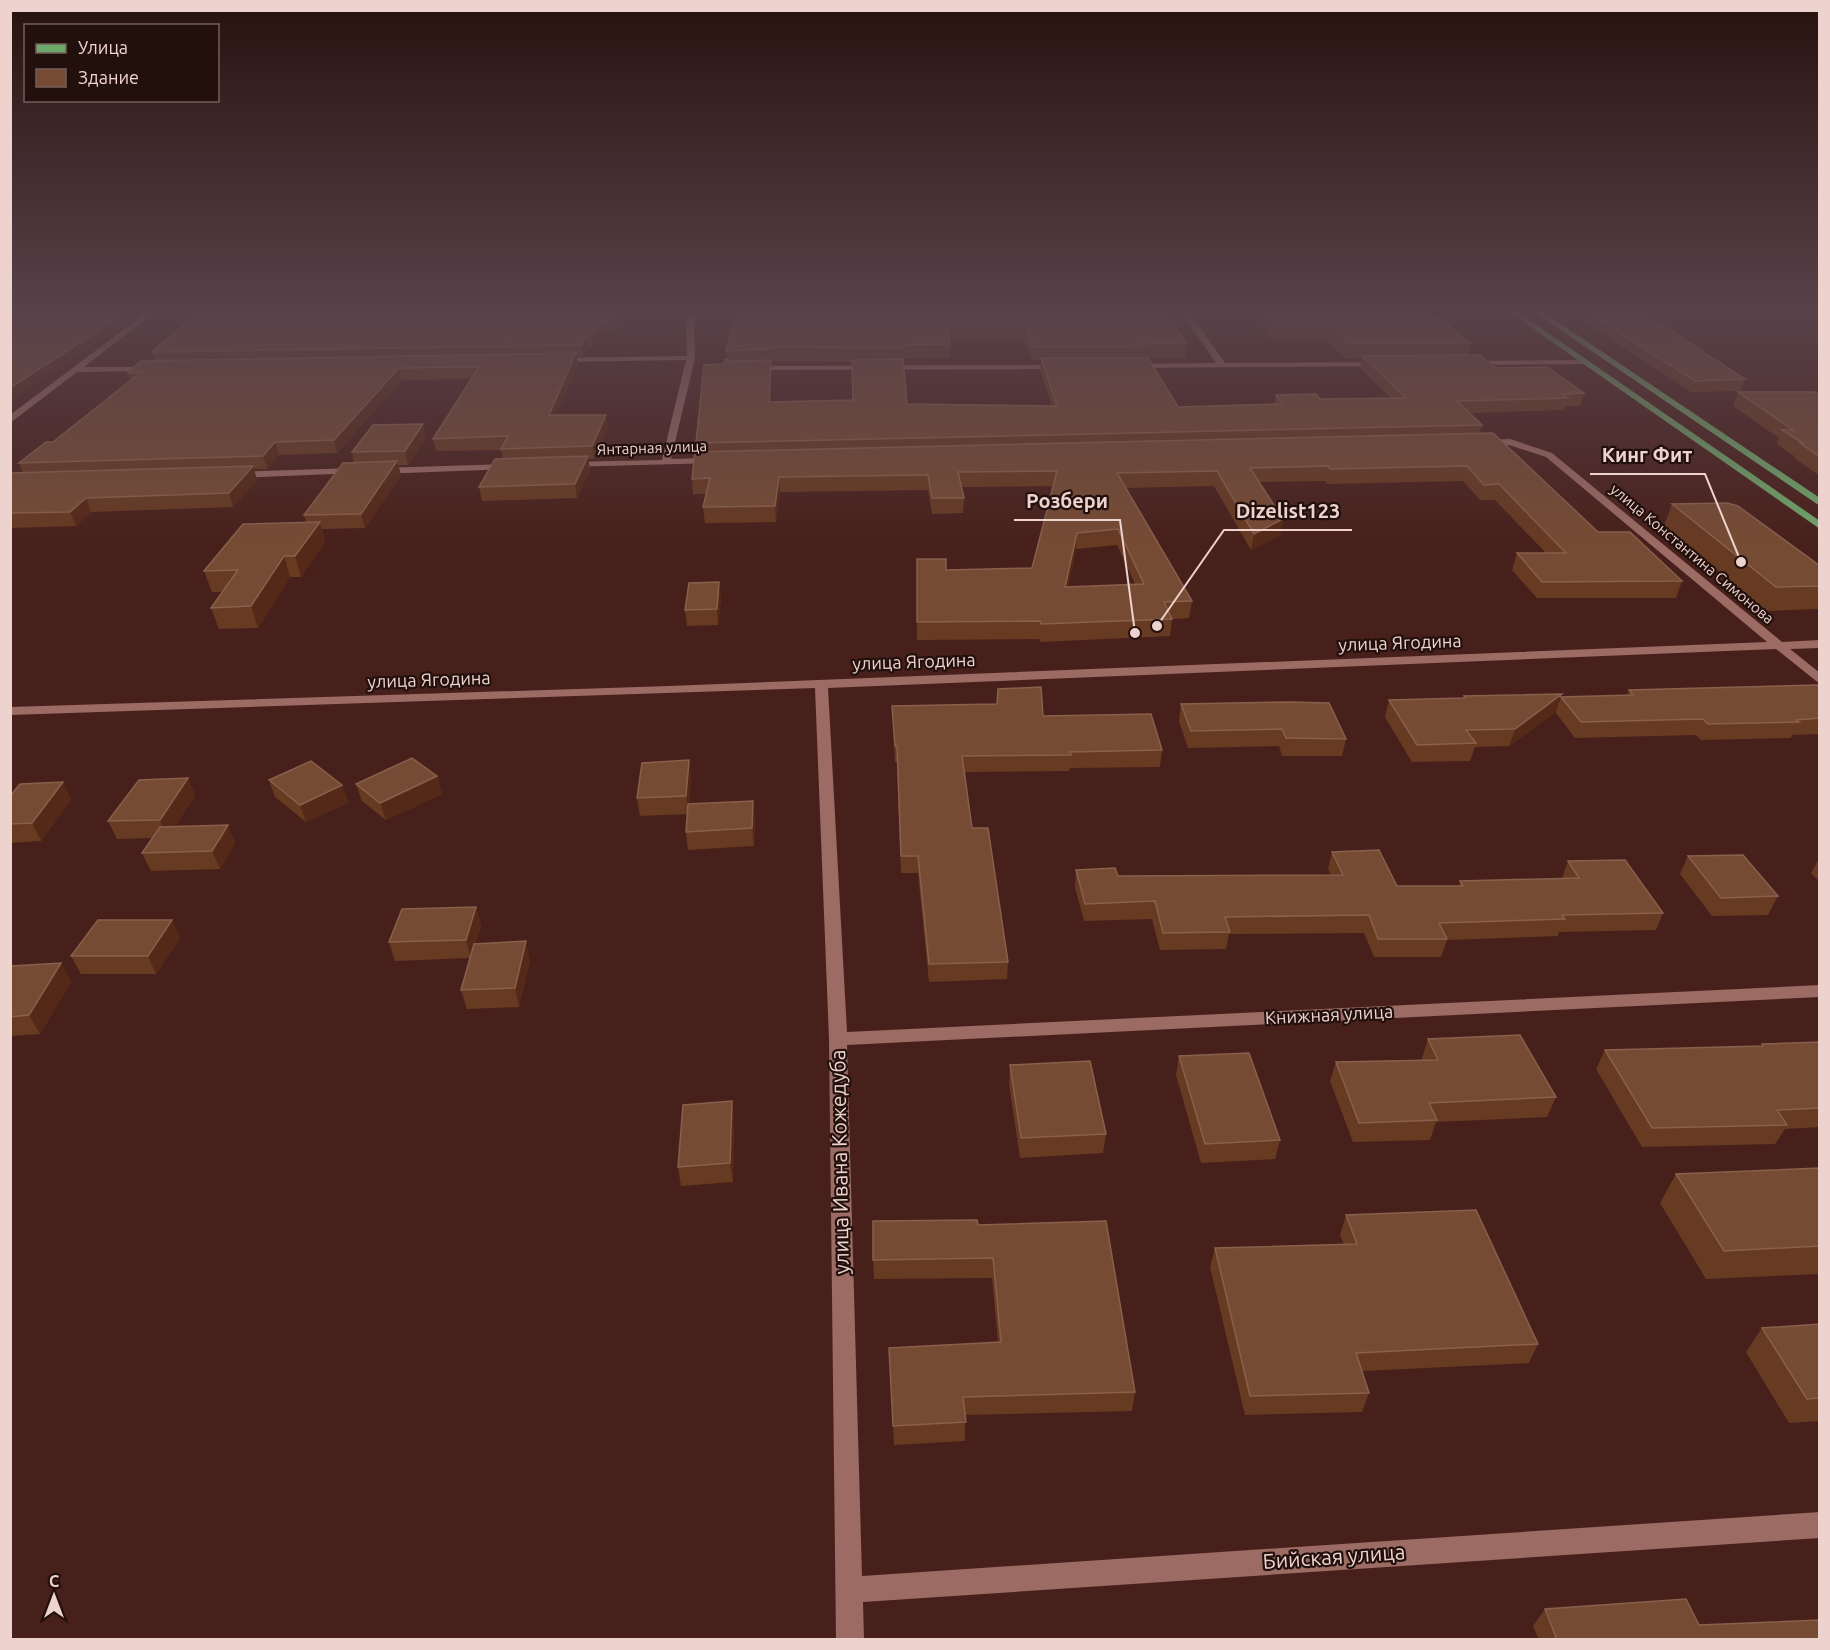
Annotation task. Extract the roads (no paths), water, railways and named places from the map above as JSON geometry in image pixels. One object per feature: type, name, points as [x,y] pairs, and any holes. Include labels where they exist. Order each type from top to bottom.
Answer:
[{"type":"main road","points":[[1624,389],[1820,526]]},
{"type":"main road","points":[[1652,389],[1820,503]]},
{"type":"street","points":[[10,420],[50,389]]},
{"type":"street","points":[[666,462],[684,389]]},
{"type":"street","name":"улица Константина Симонова","points":[[1474,443],[1510,442],[1549,455],[1820,680]]},
{"type":"street","name":"Янтарная улица","points":[[559,465],[726,461]]},
{"type":"street","points":[[225,475],[523,466]]},
{"type":"street","name":"улица Ягодина","points":[[10,711],[821,684],[1820,644]]},
{"type":"street","name":"улица Ивана Кожедуба","points":[[821,684],[838,1039],[850,1640]]},
{"type":"street","name":"Книжная улица","points":[[838,1039],[1820,991]]},
{"type":"street","name":"Бийская улица","points":[[848,1590],[1820,1525]]},
{"type":"place","name":"Кинг Фит","points":[[1741,562]]},
{"type":"place","name":"Dizelist123","points":[[1157,626]]},
{"type":"place","name":"Розбери","points":[[1135,633]]}]
